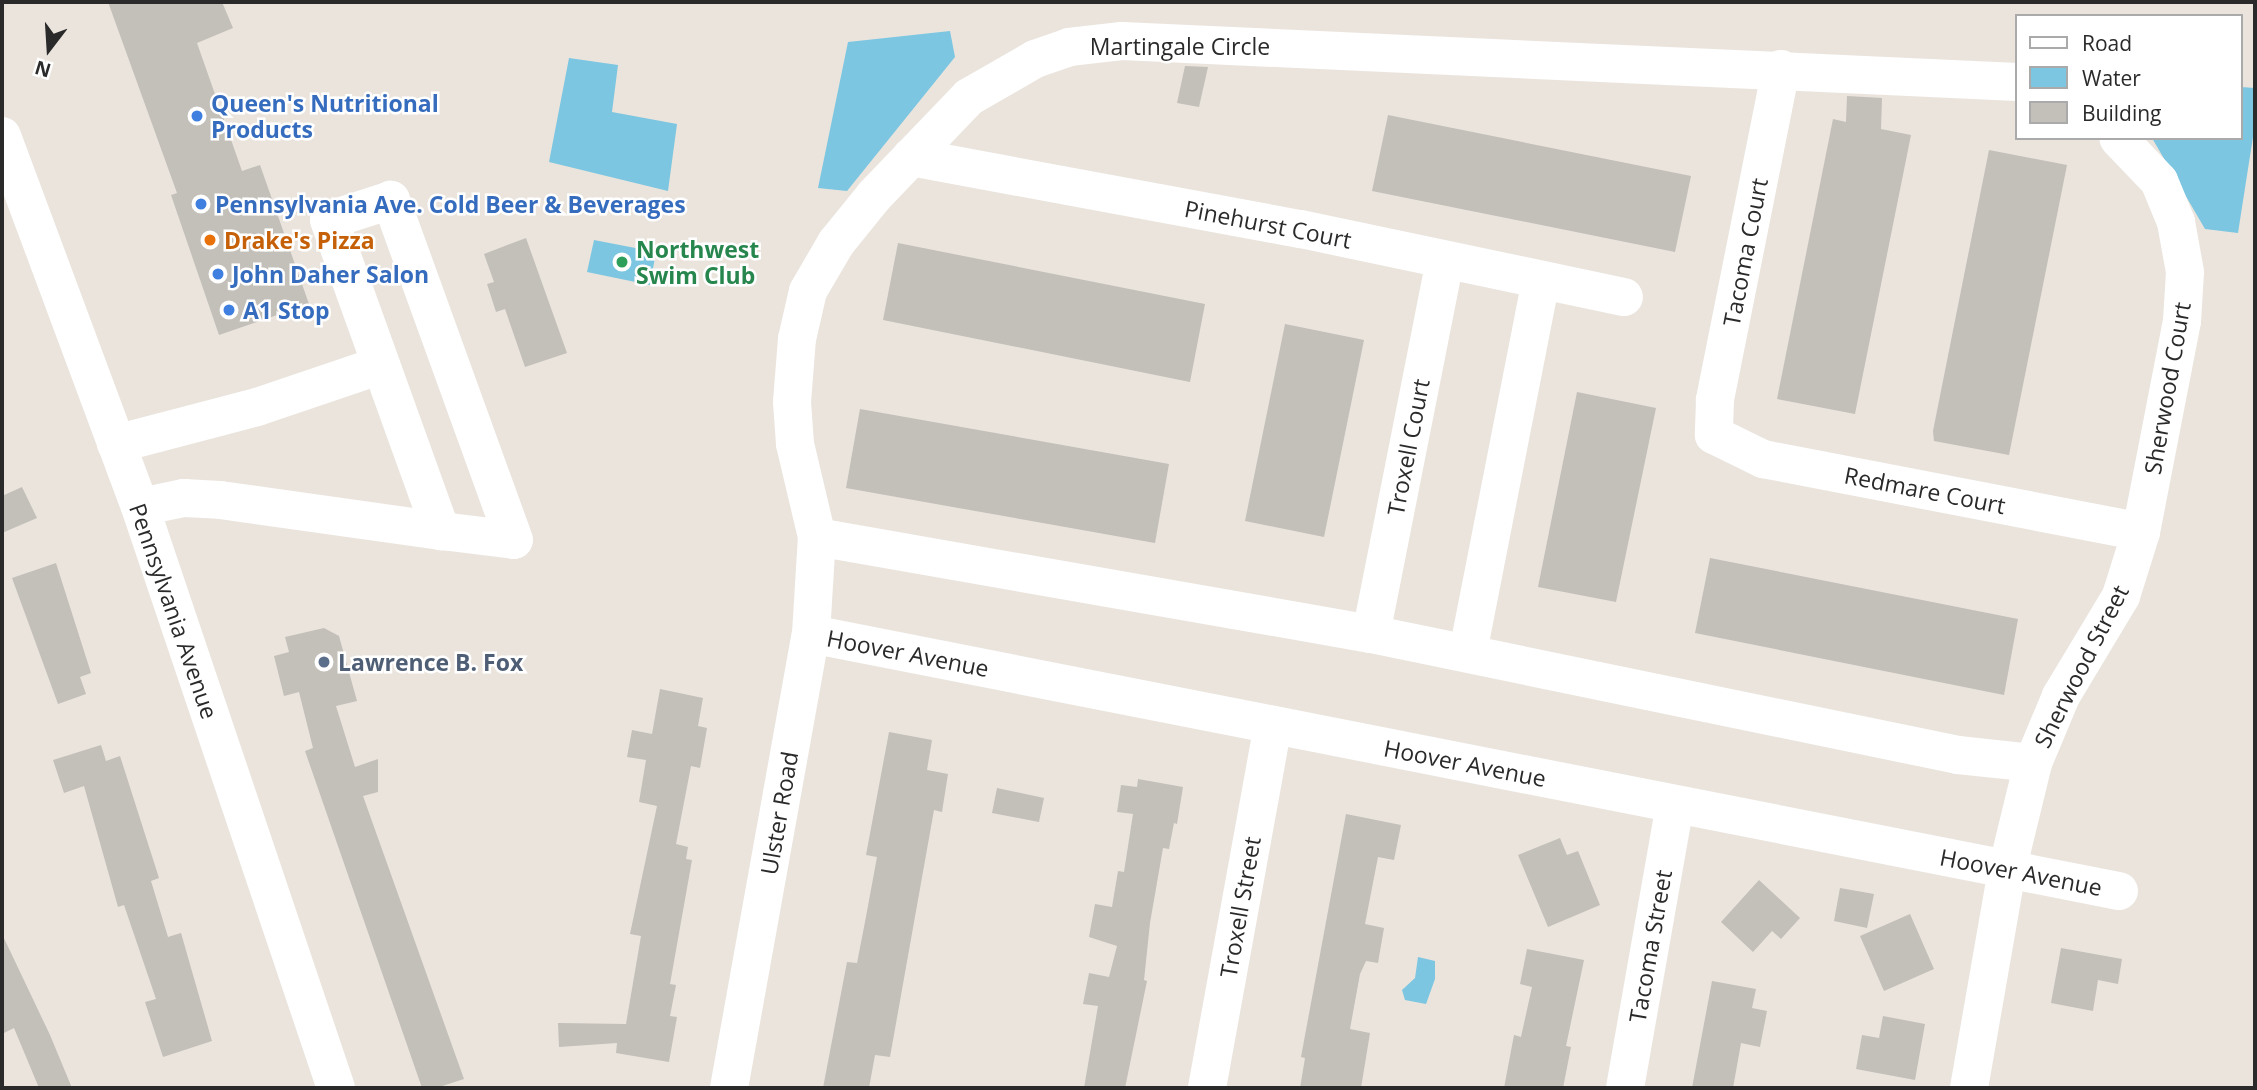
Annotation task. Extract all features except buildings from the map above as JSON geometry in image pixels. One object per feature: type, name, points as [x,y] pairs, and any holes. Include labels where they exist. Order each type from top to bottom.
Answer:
[{"type":"street","name":"Martingale Circle","points":[[817,537],[795,444],[792,402],[797,339],[808,291],[836,243],[940,123],[1001,75],[1069,47],[1122,41],[1781,69]]},
{"type":"street","points":[[1781,69],[2016,82]]},
{"type":"street","name":"Tacoma Court","points":[[1714,435],[1715,400],[1781,69]]},
{"type":"street","name":"Pennsylvania Avenue","points":[[2,136],[11,191],[116,444],[139,507],[336,1088]]},
{"type":"street","name":"Sherwood Court","points":[[2120,140],[2159,181],[2176,222],[2185,272],[2182,321],[2141,532]]},
{"type":"street","name":"Pinehurst Court","points":[[911,157],[1624,297]]},
{"type":"street","points":[[139,507],[184,498],[220,500],[440,531],[514,540],[391,200],[329,220],[440,531]]},
{"type":"street","name":"Troxell Court","points":[[1371,634],[1445,260]]},
{"type":"street","points":[[1468,652],[1541,280]]},
{"type":"street","points":[[116,444],[257,407],[381,365]]},
{"type":"street","name":"Redmare Court","points":[[1714,435],[1763,459],[2141,532]]},
{"type":"street","name":"Sherwood Street","points":[[1969,1088],[2007,870],[2032,762],[2061,696],[2121,596],[2141,532]]},
{"type":"street","points":[[817,537],[1468,652],[1958,755],[2032,762]]},
{"type":"street","name":"Ulster Road","points":[[729,1088],[811,634],[817,537]]},
{"type":"street","name":"Hoover Avenue","points":[[811,634],[2119,891]]},
{"type":"street","name":"Troxell Street","points":[[1208,1088],[1273,725]]},
{"type":"street","name":"Tacoma Street","points":[[1625,1088],[1675,804]]},
{"type":"water","points":[[950,31],[955,57],[847,191],[818,188],[848,42]]},
{"type":"water","points":[[569,58],[618,65],[612,112],[677,124],[668,191],[549,162]]},
{"type":"water","points":[[2243,87],[2255,88],[2255,124],[2238,233],[2205,229],[2153,140],[2243,140]]},
{"type":"water","name":"Northwest Swim Club","points":[[594,240],[656,252],[650,285],[587,272]]},
{"type":"water","points":[[1418,957],[1435,961],[1435,979],[1426,1004],[1405,1000],[1402,990],[1415,978]]},
{"type":"place","name":"Queen's Nutritional Products","points":[[197,116]]},
{"type":"place","name":"Pennsylvania Ave. Cold Beer & Beverages","points":[[201,204]]},
{"type":"place","name":"Drake's Pizza","points":[[210,240]]},
{"type":"place","name":"Northwest Swim Club","points":[[622,262]]},
{"type":"place","name":"John Daher Salon","points":[[218,274]]},
{"type":"place","name":"A1 Stop","points":[[229,310]]},
{"type":"place","name":"Lawrence B. Fox","points":[[324,662]]}]
